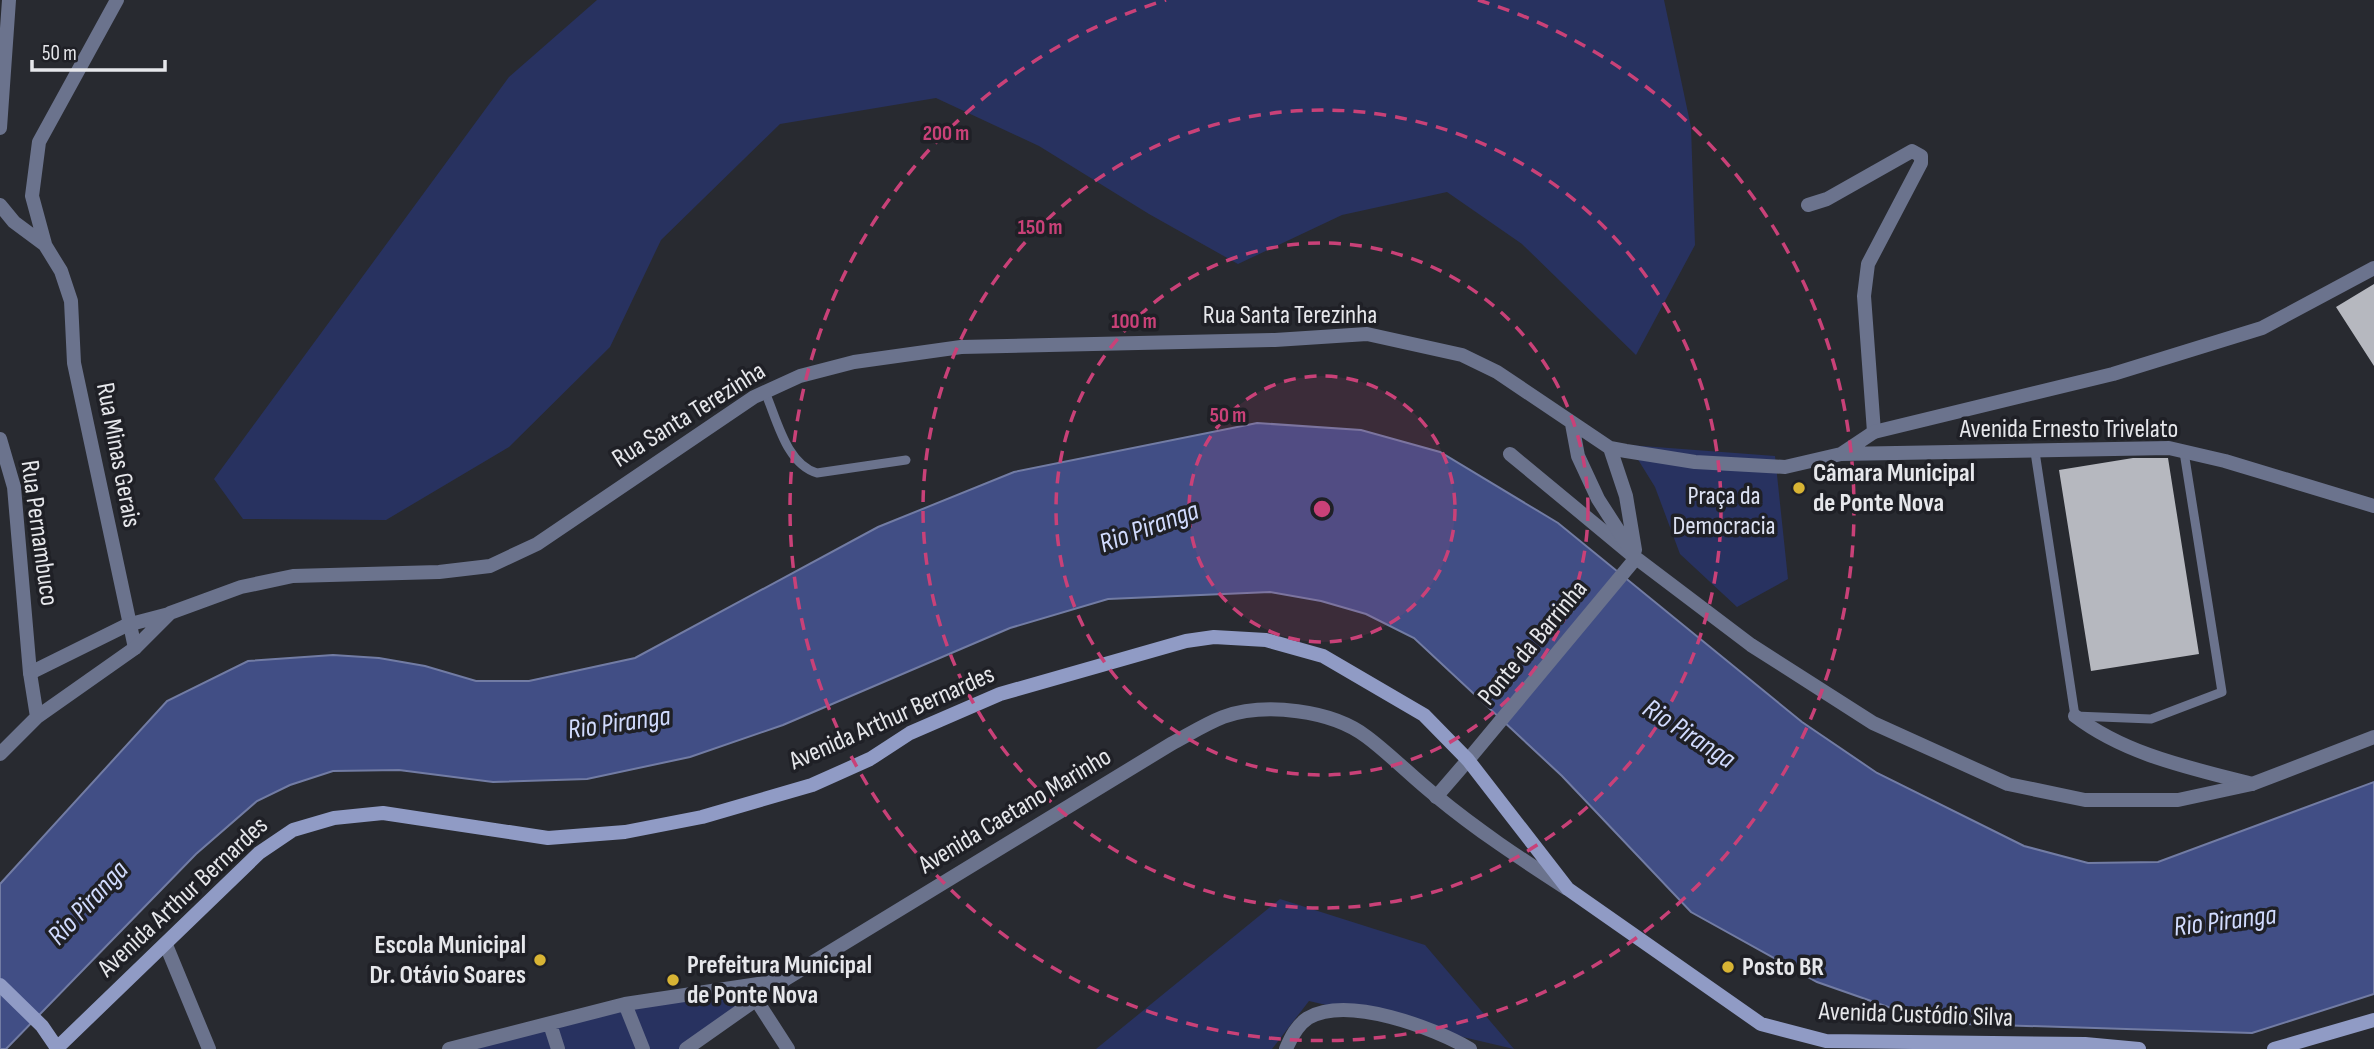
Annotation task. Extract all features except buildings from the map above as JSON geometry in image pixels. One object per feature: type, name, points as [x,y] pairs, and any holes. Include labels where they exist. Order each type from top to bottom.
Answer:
[{"type":"main road","name":"Avenida Arthur Bernardes","points":[[57,1049],[259,853],[293,830],[334,818],[383,813],[548,838],[625,832],[702,817],[812,785],[870,760],[910,733],[1000,694],[1186,641],[1214,636],[1266,640],[1323,656],[1424,715],[1468,760],[1567,889]]},
{"type":"main road","name":"Avenida Custódio Silva","points":[[1567,889],[1761,1024],[1826,1041],[2085,1044],[2139,1049]]},
{"type":"main road","points":[[0,985],[42,1026],[57,1049]]},
{"type":"main road","points":[[2274,1049],[2374,1020]]},
{"type":"street","points":[[0,128],[9,0]]},
{"type":"street","points":[[45,245],[32,196],[39,142],[117,0]]},
{"type":"street","points":[[1808,205],[1838,192],[1912,151],[1921,156],[1920,163],[1868,264],[1864,296],[1874,432]]},
{"type":"street","points":[[0,205],[14,222],[45,245]]},
{"type":"street","name":"Rua Minas Gerais","points":[[45,245],[61,271],[71,300],[74,363],[135,648]]},
{"type":"street","points":[[1633,563],[1626,496],[1610,448],[1695,462],[1785,467],[1841,454],[1874,432],[2113,374],[2262,328],[2374,268]]},
{"type":"street","name":"Rua Santa Terezinha","points":[[0,754],[37,717],[135,648],[170,613],[242,587],[293,576],[439,572],[490,566],[537,544],[765,392],[800,376],[854,362],[961,347],[1275,340],[1367,334],[1461,355],[1497,372],[1610,448]]},
{"type":"street","points":[[1572,424],[1578,456],[1633,563]]},
{"type":"street","name":"Rua Pernambuco","points":[[0,439],[14,487],[30,673],[37,717]]},
{"type":"street","name":"Avenida Ernesto Trivelato","points":[[1841,454],[2169,448],[2374,506]]},
{"type":"street","points":[[1510,454],[1633,563],[1751,645],[1873,723],[2008,784],[2085,800],[2178,800],[2252,784],[2374,737]]},
{"type":"street","name":"Ponte da Barrinha","points":[[1436,797],[1633,563]]},
{"type":"street","points":[[30,673],[128,625],[170,613]]},
{"type":"street","name":"Avenida Caetano Marinho","points":[[449,1049],[625,1004],[784,980],[1171,744],[1208,724],[1237,713],[1292,712],[1348,726],[1365,735],[1436,797],[1502,847],[1567,889]]},
{"type":"street","points":[[2075,716],[2100,736],[2170,762],[2252,784]]},
{"type":"street","points":[[166,944],[209,1049]]},
{"type":"street","points":[[686,1049],[784,980]]},
{"type":"street","points":[[757,1001],[788,1049]]},
{"type":"street","points":[[625,1004],[643,1049]]},
{"type":"street","points":[[1286,1049],[1296,1029],[1308,1018],[1343,1010],[1385,1016],[1451,1037],[1471,1049]]},
{"type":"street","points":[[550,1024],[558,1049]]},
{"type":"lane","points":[[765,392],[795,460],[804,469],[817,472],[906,460]]},
{"type":"lane","points":[[2035,452],[2075,716],[2151,719],[2222,692],[2184,452]]},
{"type":"green space","points":[[597,0],[1664,0],[1691,127],[1695,245],[1636,355],[1522,244],[1447,192],[1342,215],[1238,264],[1149,214],[1039,146],[936,98],[780,124],[661,240],[610,347],[509,447],[386,520],[243,519],[214,479],[509,77]]},
{"type":"green space","name":"Praça da Democracia","points":[[1629,445],[1775,456],[1788,579],[1737,607],[1680,554],[1655,487]]},
{"type":"green space","points":[[1280,899],[1425,945],[1514,1049],[1309,1001],[1272,1049],[1096,1049]]},
{"type":"green space","points":[[784,980],[686,1049],[447,1049],[625,1004]]},
{"type":"water","name":"Rio Piranga","points":[[1257,423],[1361,430],[1440,452],[1558,523],[1802,722],[1877,773],[2024,846],[2088,863],[2158,862],[2374,782],[2374,994],[2252,1033],[1934,1023],[1817,982],[1691,912],[1562,776],[1414,638],[1366,614],[1321,601],[1270,592],[1108,599],[1010,628],[783,725],[690,757],[587,779],[493,782],[399,770],[333,771],[290,785],[257,801],[196,854],[6,1049],[0,1049],[0,884],[167,701],[248,661],[333,655],[379,658],[425,666],[476,681],[529,681],[635,658],[878,527],[1014,472]]},
{"type":"place","name":"Câmara Municipal de Ponte Nova","points":[[1799,488]]},
{"type":"place","name":"Escola Municipal Dr. Otávio Soares","points":[[540,960]]},
{"type":"place","name":"Posto BR","points":[[1728,967]]},
{"type":"place","name":"Prefeitura Municipal de Ponte Nova","points":[[673,980]]}]
